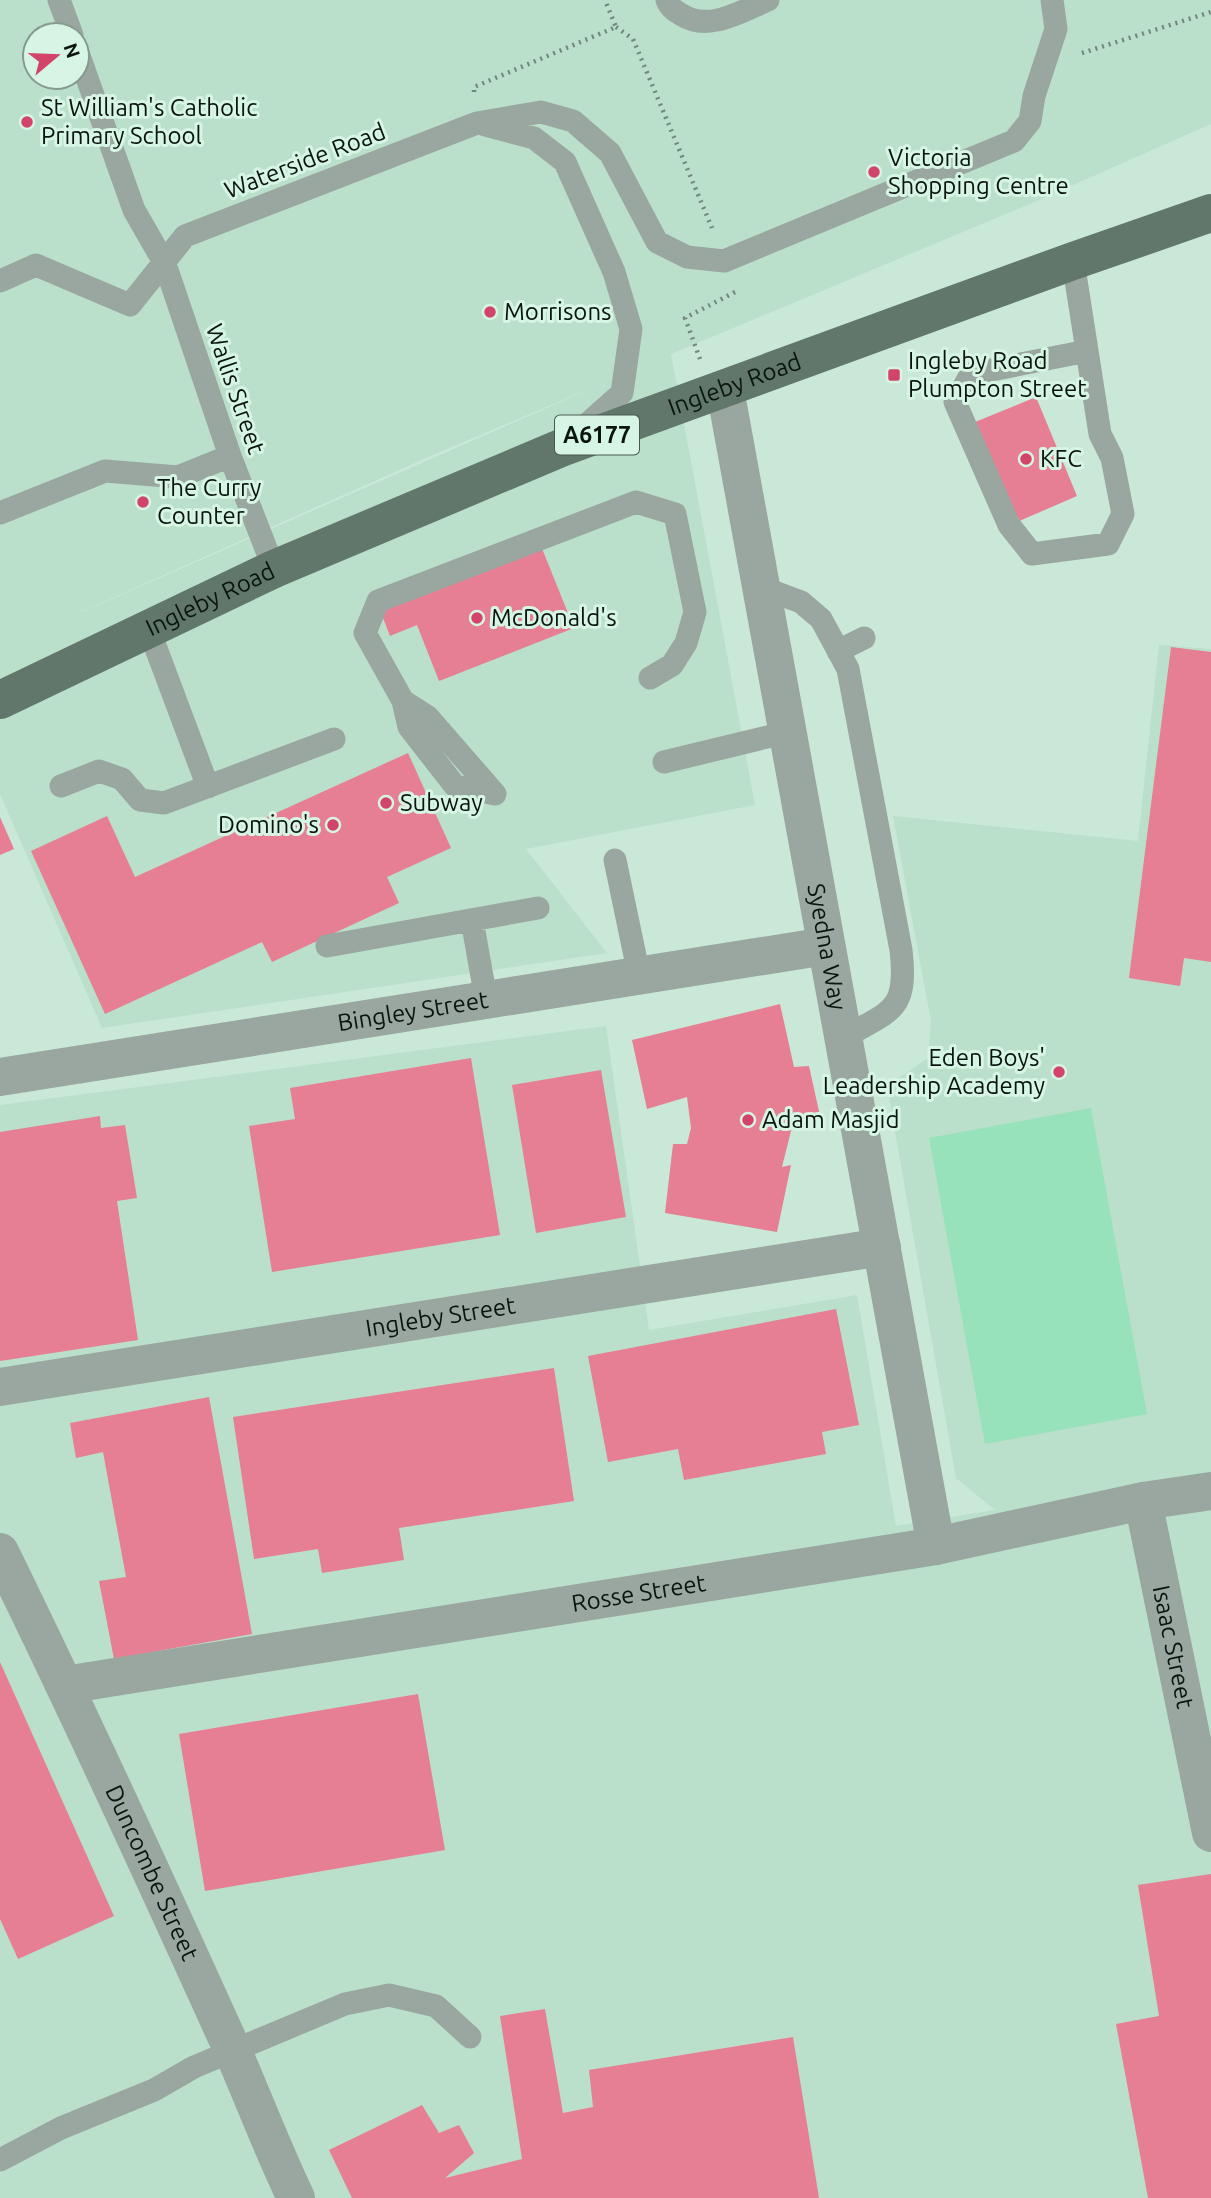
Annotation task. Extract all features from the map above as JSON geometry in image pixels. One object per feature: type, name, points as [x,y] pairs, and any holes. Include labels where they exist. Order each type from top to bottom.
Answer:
[{"type":"main road","name":"Ingleby Road","points":[[0,700],[274,569],[561,448],[1202,215]]},
{"type":"street","name":"Syedna Way","points":[[719,391],[761,587],[936,1546]]},
{"type":"street","name":"Bingley Street","points":[[0,1077],[826,946]]},
{"type":"street","name":"Ingleby Street","points":[[0,1387],[882,1247]]},
{"type":"street","name":"Rosse Street","points":[[65,1685],[936,1546],[1143,1501],[1211,1491]]},
{"type":"street","name":"Isaac Street","points":[[1143,1501],[1211,1833]]},
{"type":"street","name":"Duncombe Street","points":[[0,1552],[65,1685],[232,2050],[269,2142],[296,2198]]},
{"type":"lane","points":[[59,0],[67,21]]},
{"type":"lane","points":[[667,0],[670,7],[690,20],[712,22],[768,0]]},
{"type":"lane","name":"Waterside Road","points":[[0,281],[36,265],[130,305],[185,236],[477,123],[541,112],[573,121],[610,153],[657,242],[687,257],[724,261],[1014,141],[1030,121],[1034,96],[1056,29],[1052,0]]},
{"type":"lane","name":"Wallis Street","points":[[91,89],[134,210],[165,264],[230,456],[274,569]]},
{"type":"lane","points":[[477,123],[534,138],[565,162],[614,272],[631,329],[622,393],[561,448]]},
{"type":"lane","points":[[1073,261],[1100,434],[1112,458],[1123,514],[1108,544],[1032,554],[1009,526],[955,402],[971,374],[1087,351]]},
{"type":"lane","points":[[0,513],[105,471],[178,477],[230,456]]},
{"type":"lane","points":[[495,794],[428,716],[403,701],[365,633],[378,601],[636,502],[675,514],[695,612],[687,643],[672,665],[650,678]]},
{"type":"lane","points":[[761,587],[801,602],[821,619],[848,669],[903,968],[901,998],[889,1012],[843,1038]]},
{"type":"lane","points":[[148,627],[208,787]]},
{"type":"lane","points":[[838,651],[864,638]]},
{"type":"lane","points":[[664,762],[788,732]]},
{"type":"lane","points":[[61,786],[99,771],[122,779],[140,800],[164,803],[334,739]]},
{"type":"lane","points":[[615,860],[639,975]]},
{"type":"lane","points":[[327,946],[538,908]]},
{"type":"lane","points":[[472,920],[486,999]]},
{"type":"lane","points":[[0,2160],[61,2127],[155,2090],[194,2067],[345,2004],[389,1995],[436,2007],[470,2037]]},
{"type":"path","points":[[605,0],[616,27],[633,39],[711,228],[723,228],[749,285],[685,318],[719,391]]},
{"type":"path","points":[[1051,46],[1076,55],[1211,12]]},
{"type":"path","points":[[477,123],[474,87],[616,27]]},
{"type":"shaded area","points":[[0,0],[1211,0],[1211,124],[1037,201],[671,354],[755,805],[526,849],[607,953],[102,1028],[0,794]],"holes":[[[606,382],[82,612],[433,455]]]},
{"type":"shaded area","points":[[1159,645],[1211,649],[1211,2198],[0,2198],[0,1105],[606,1026],[649,1330],[857,1295],[896,1526],[995,1510],[956,1478],[887,1086],[928,1058],[931,1021],[893,816],[1138,841]]},
{"type":"green space","points":[[1091,1108],[1147,1414],[985,1444],[929,1138]]},
{"type":"building","name":"KFC","points":[[1036,397],[1077,496],[1017,522],[975,422]]},
{"type":"building","name":"McDonald's","points":[[541,546],[574,628],[439,681],[417,625],[390,636],[380,610]]},
{"type":"building","points":[[1171,647],[1211,652],[1211,962],[1184,958],[1180,986],[1129,978]]},
{"type":"building","points":[[408,753],[451,848],[387,877],[399,903],[272,962],[262,942],[105,1014],[31,851],[107,816],[135,877]]},
{"type":"building","points":[[0,817],[14,849],[0,855]]},
{"type":"building","name":"Adam Masjid","points":[[780,1004],[794,1067],[809,1066],[820,1116],[793,1123],[782,1167],[791,1165],[777,1232],[665,1213],[673,1144],[687,1144],[691,1128],[687,1097],[647,1109],[632,1040]]},
{"type":"building","points":[[471,1058],[500,1235],[272,1272],[249,1126],[295,1119],[290,1088]]},
{"type":"building","points":[[601,1070],[626,1217],[536,1233],[512,1085]]},
{"type":"building","points":[[100,1116],[101,1128],[125,1125],[137,1198],[117,1201],[138,1340],[0,1361],[0,1132]]},
{"type":"building","points":[[836,1309],[859,1425],[822,1432],[826,1454],[684,1480],[678,1449],[608,1462],[588,1356]]},
{"type":"building","points":[[554,1368],[574,1501],[399,1528],[404,1560],[322,1573],[318,1549],[254,1559],[233,1417]]},
{"type":"building","points":[[209,1397],[252,1634],[114,1659],[99,1581],[126,1577],[103,1452],[76,1458],[70,1423]]},
{"type":"building","points":[[0,1662],[114,1916],[18,1959],[0,1919]]},
{"type":"building","points":[[418,1694],[445,1850],[205,1891],[179,1734]]},
{"type":"building","points":[[1211,1874],[1211,2198],[1148,2198],[1116,2024],[1159,2016],[1138,1885]]},
{"type":"building","points":[[545,2009],[563,2113],[593,2107],[589,2070],[793,2037],[819,2198],[352,2198],[329,2150],[422,2105],[439,2133],[459,2125],[474,2153],[445,2178],[522,2159],[500,2016]]},
{"type":"place","name":"St William's Catholic Primary School","points":[[27,122]]},
{"type":"place","name":"Victoria Shopping Centre","points":[[874,172]]},
{"type":"place","name":"Morrisons","points":[[490,312]]},
{"type":"place","name":"Ingleby Road Plumpton Street","points":[[894,375]]},
{"type":"place","name":"KFC","points":[[1026,459]]},
{"type":"place","name":"The Curry Counter","points":[[143,502]]},
{"type":"place","name":"McDonald's","points":[[477,618]]},
{"type":"place","name":"Subway","points":[[386,803]]},
{"type":"place","name":"Domino's","points":[[333,825]]},
{"type":"place","name":"Eden Boys' Leadership Academy","points":[[1059,1072]]},
{"type":"place","name":"Adam Masjid","points":[[748,1120]]}]
